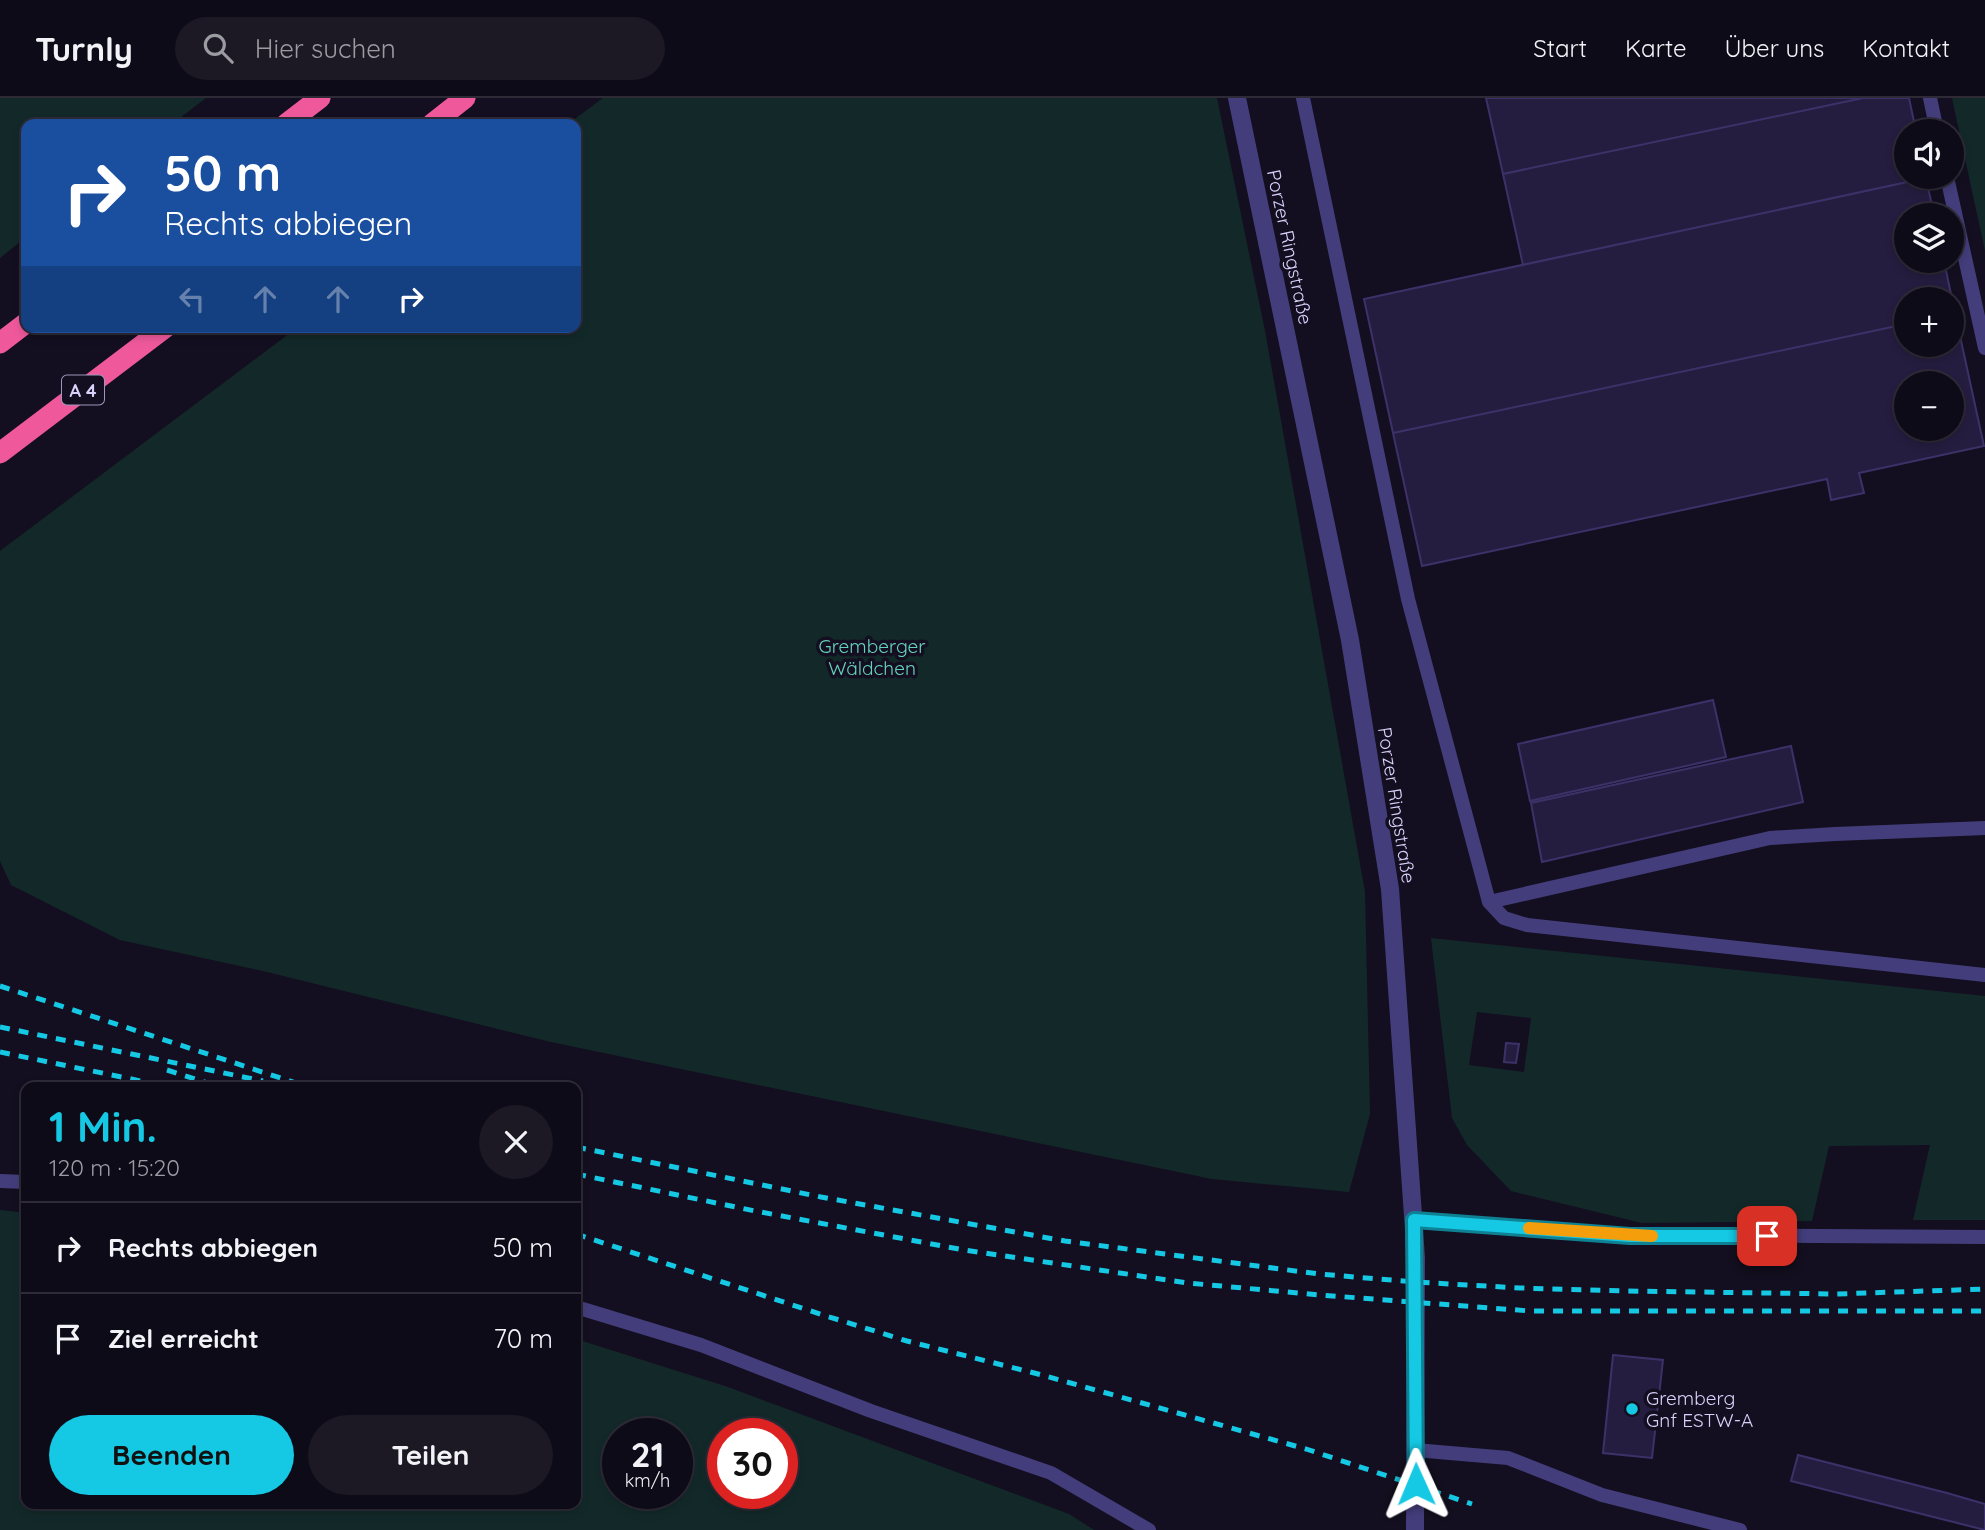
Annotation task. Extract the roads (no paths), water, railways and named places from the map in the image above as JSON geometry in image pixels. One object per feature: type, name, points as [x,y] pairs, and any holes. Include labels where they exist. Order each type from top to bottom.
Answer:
[{"type":"highway","points":[[293,119],[320,98]]},
{"type":"highway","points":[[438,119],[465,98]]},
{"type":"highway","points":[[0,343],[21,327]]},
{"type":"highway","name":"A 4","points":[[0,453],[158,333]]},
{"type":"street","name":"Porzer Ringstraße","points":[[1237,98],[1350,640],[1390,889],[1414,1220],[1415,1530]]},
{"type":"lane","points":[[1304,98],[1408,598],[1489,902],[1504,918],[1527,925],[1985,975]]},
{"type":"lane","points":[[1930,98],[1934,119]]},
{"type":"lane","points":[[1950,189],[1985,348]]},
{"type":"lane","points":[[1489,902],[1770,838],[1985,828]]},
{"type":"lane","points":[[0,1181],[21,1182]]},
{"type":"lane","points":[[1414,1220],[1630,1236],[1985,1237]]},
{"type":"lane","points":[[581,1309],[701,1345],[872,1411],[1051,1474],[1149,1530]]},
{"type":"lane","points":[[1415,1450],[1508,1458],[1602,1495],[1740,1530]]},
{"type":"railway","points":[[0,986],[293,1082]]},
{"type":"railway","points":[[0,1027],[263,1081]]},
{"type":"railway","points":[[0,1052],[146,1082]]},
{"type":"railway","points":[[167,1070],[204,1082]]},
{"type":"railway","points":[[581,1148],[821,1197],[1065,1241],[1319,1274],[1520,1288],[1626,1291],[1837,1294],[1985,1289]]},
{"type":"railway","points":[[581,1175],[964,1250],[1188,1283],[1530,1311],[1985,1311]]},
{"type":"railway","points":[[581,1236],[907,1341],[1042,1375],[1306,1449],[1472,1504]]},
{"type":"place","name":"Gremberg Gnf ESTW-A","points":[[1632,1409]]},
{"type":"park label","name":"Gremberger Wäldchen","points":[[872,657]]}]
